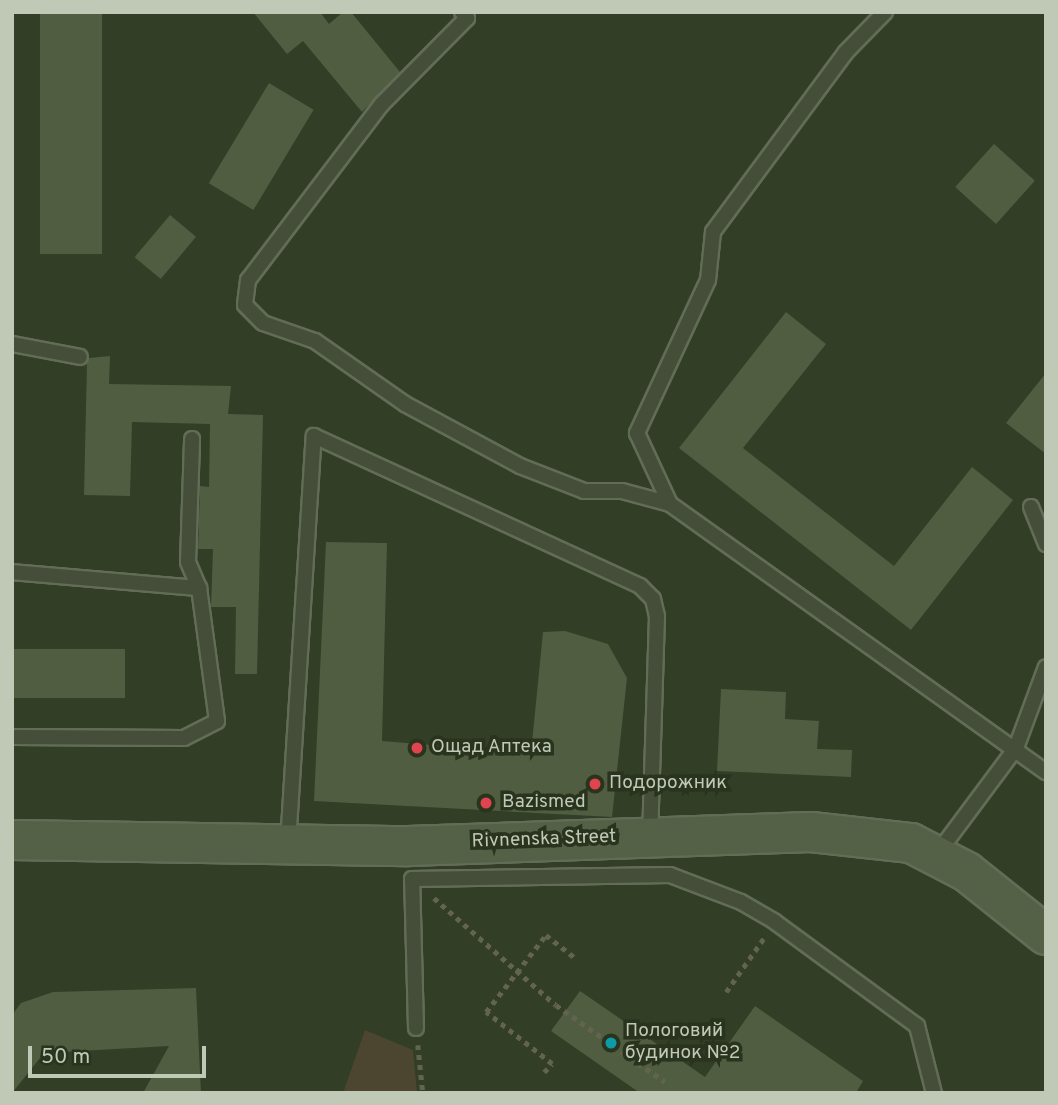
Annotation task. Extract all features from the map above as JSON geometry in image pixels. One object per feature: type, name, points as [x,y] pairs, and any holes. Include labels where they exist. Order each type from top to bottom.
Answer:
[{"type":"street","name":"Rivnenska Street","points":[[12,839],[288,844],[410,862],[650,836],[811,832],[911,843],[967,872],[1046,935]]},
{"type":"lane","points":[[462,12],[467,18],[381,105],[248,280],[245,305],[263,323],[314,341],[405,404],[520,466],[584,491],[622,491],[670,504],[1016,748],[1046,772]]},
{"type":"lane","points":[[670,504],[636,433],[708,280],[713,232],[846,52],[885,12]]},
{"type":"lane","points":[[12,344],[80,357]]},
{"type":"lane","points":[[288,844],[314,436],[640,586],[653,599],[657,617],[650,836]]},
{"type":"lane","points":[[12,737],[184,738],[217,721],[199,588],[188,562],[192,439]]},
{"type":"lane","points":[[1031,507],[1046,544]]},
{"type":"lane","points":[[12,572],[199,588]]},
{"type":"lane","points":[[936,855],[1016,748],[1046,667]]},
{"type":"lane","points":[[416,1028],[410,862],[670,875],[741,902],[775,922],[917,1026],[934,1093]]},
{"type":"path","points":[[410,862],[519,973],[556,1005],[665,1082]]},
{"type":"path","points":[[726,992],[775,922]]},
{"type":"path","points":[[544,1072],[552,1064],[486,1012],[546,935],[575,958]]},
{"type":"path","points":[[416,1028],[423,1093]]},
{"type":"shaded area","points":[[365,1030],[413,1050],[417,1093],[343,1093]]},
{"type":"building","points":[[40,12],[102,12],[102,254],[40,254]]},
{"type":"building","points":[[253,12],[320,12],[329,24],[343,12],[351,12],[400,72],[362,112],[303,41],[287,54]]},
{"type":"building","points":[[269,83],[314,110],[253,210],[209,183]]},
{"type":"building","points":[[994,144],[1035,181],[996,224],[955,187]]},
{"type":"building","points":[[170,215],[196,237],[161,279],[135,257]]},
{"type":"building","points":[[786,312],[826,344],[743,448],[894,566],[972,467],[1013,500],[911,630],[679,448]]},
{"type":"building","points":[[110,356],[109,384],[231,386],[228,414],[263,415],[257,674],[235,674],[236,607],[211,607],[213,549],[198,549],[200,486],[209,487],[210,424],[132,422],[130,496],[84,495],[87,363],[89,358]]},
{"type":"building","points":[[1046,373],[1046,454],[1006,423]]},
{"type":"building","points":[[326,542],[387,543],[382,741],[531,753],[543,632],[565,631],[608,644],[627,678],[612,817],[314,801]]},
{"type":"building","points":[[12,649],[125,649],[125,698],[12,698]]},
{"type":"building","points":[[721,689],[786,692],[785,719],[819,721],[817,749],[852,750],[851,777],[717,771]]},
{"type":"building","points":[[196,988],[201,1093],[143,1093],[169,1046],[44,1053],[12,1093],[12,1015],[21,1003],[53,992]]},
{"type":"building","name":"Пологовий будинок №2","points":[[580,991],[705,1077],[755,1006],[863,1081],[856,1093],[640,1093],[551,1031]]},
{"type":"place","name":"Ощад Аптека","points":[[417,748]]},
{"type":"place","name":"Подорожник","points":[[595,784]]},
{"type":"place","name":"Bazismed","points":[[486,803]]},
{"type":"place","name":"Пологовий будинок №2","points":[[611,1043]]}]
